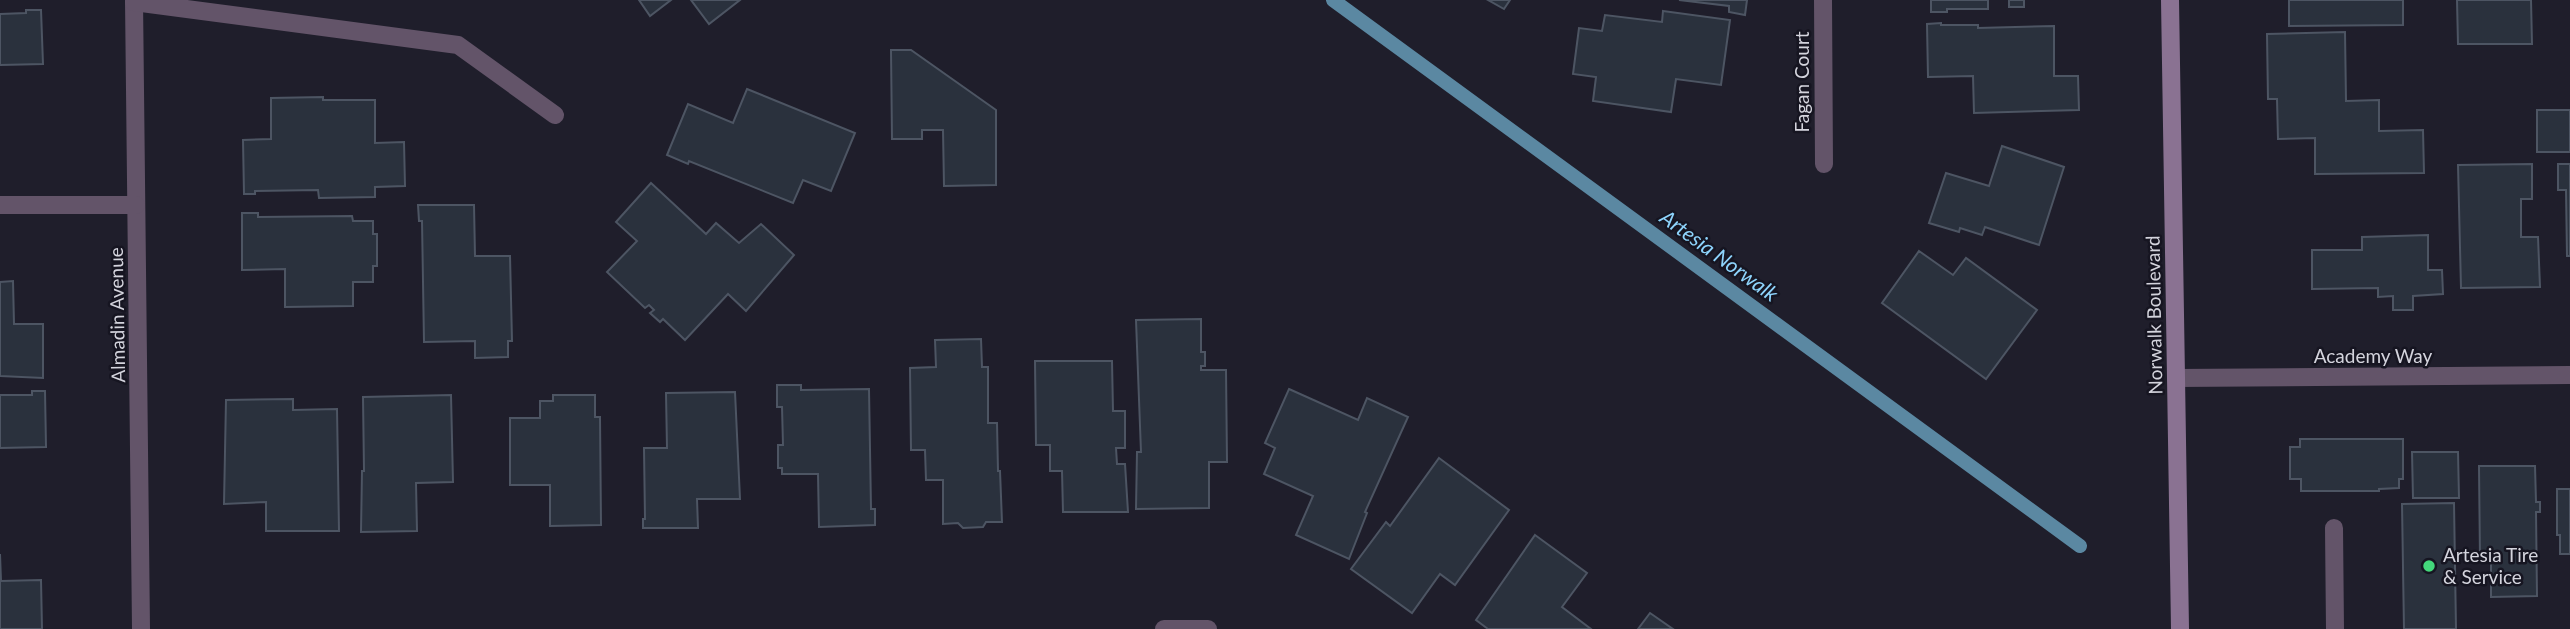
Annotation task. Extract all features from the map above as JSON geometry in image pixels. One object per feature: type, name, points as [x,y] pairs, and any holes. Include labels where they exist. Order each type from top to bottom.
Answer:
[{"type":"main road","name":"Norwalk Boulevard","points":[[2170,0],[2180,629]]},
{"type":"street","name":"Fagan Court","points":[[1823,0],[1824,164]]},
{"type":"street","points":[[134,1],[458,45],[555,115]]},
{"type":"street","name":"Almadin Avenue","points":[[134,1],[141,629]]},
{"type":"street","points":[[0,205],[136,205]]},
{"type":"street","name":"Academy Way","points":[[2176,378],[2570,375]]},
{"type":"street","points":[[2334,527],[2335,629]]},
{"type":"street","points":[[1164,629],[1208,629]]},
{"type":"building","points":[[639,0],[671,0],[650,16]]},
{"type":"building","points":[[691,0],[740,0],[709,24]]},
{"type":"building","points":[[1488,0],[1510,0],[1504,9]]},
{"type":"building","points":[[1679,0],[1747,0],[1745,15],[1729,12],[1729,6]]},
{"type":"building","points":[[1931,0],[1988,0],[1988,9],[1947,9],[1947,12],[1931,12]]},
{"type":"building","points":[[2009,0],[2024,0],[2024,7],[2009,7]]},
{"type":"building","points":[[2289,0],[2403,0],[2403,25],[2289,26]]},
{"type":"building","points":[[2457,0],[2531,0],[2532,44],[2458,44]]},
{"type":"building","points":[[26,10],[41,10],[43,64],[0,65],[0,14],[26,13]]},
{"type":"building","points":[[1663,11],[1730,20],[1721,85],[1676,79],[1671,112],[1593,101],[1596,77],[1573,74],[1579,28],[1602,31],[1605,15],[1662,22]]},
{"type":"building","points":[[1927,24],[1978,25],[1978,28],[2054,26],[2054,76],[2078,76],[2079,110],[1974,113],[1973,76],[1928,77]]},
{"type":"building","points":[[2345,32],[2346,101],[2379,100],[2379,131],[2423,130],[2424,173],[2315,174],[2315,138],[2278,139],[2277,99],[2268,99],[2267,34]]},
{"type":"building","points":[[891,50],[911,50],[996,110],[996,185],[944,186],[943,130],[922,130],[922,139],[892,139]]},
{"type":"building","points":[[747,89],[855,133],[831,191],[803,180],[793,203],[689,161],[688,164],[667,155],[688,104],[733,123]]},
{"type":"building","points":[[323,97],[323,100],[375,100],[375,143],[404,142],[405,186],[375,187],[375,197],[319,198],[318,190],[255,191],[255,194],[244,194],[243,140],[271,139],[271,98]]},
{"type":"building","points":[[2537,110],[2570,110],[2570,152],[2537,152]]},
{"type":"building","points":[[2002,146],[2064,167],[2039,245],[1985,227],[1982,235],[1960,228],[1959,232],[1929,223],[1946,173],[1989,186]]},
{"type":"building","points":[[2532,164],[2532,199],[2521,199],[2521,237],[2538,237],[2540,287],[2461,288],[2458,165]]},
{"type":"building","points":[[2558,164],[2570,164],[2570,256],[2567,256],[2566,190],[2558,190]]},
{"type":"building","points":[[651,183],[706,234],[716,223],[739,243],[761,224],[794,255],[746,311],[728,294],[685,340],[663,319],[660,322],[650,313],[654,310],[649,305],[645,308],[607,272],[637,241],[616,222]]},
{"type":"building","points":[[418,205],[474,205],[475,256],[510,256],[512,341],[508,341],[508,357],[475,358],[475,341],[424,342],[422,221],[419,221]]},
{"type":"building","points":[[242,213],[258,213],[258,217],[352,216],[353,221],[373,221],[373,234],[377,234],[377,266],[373,266],[373,282],[353,282],[353,306],[285,307],[285,269],[242,270]]},
{"type":"building","points":[[2428,235],[2428,270],[2442,270],[2443,294],[2413,296],[2413,310],[2393,310],[2393,296],[2378,297],[2378,288],[2312,289],[2312,250],[2362,250],[2362,237]]},
{"type":"building","points":[[1919,251],[1953,275],[1966,258],[2037,310],[1986,379],[1882,303]]},
{"type":"building","points":[[13,281],[14,324],[43,324],[43,378],[0,376],[0,282]]},
{"type":"building","points":[[1201,319],[1201,352],[1205,352],[1205,366],[1201,366],[1201,370],[1226,370],[1227,462],[1209,462],[1209,508],[1136,509],[1137,452],[1141,452],[1136,320]]},
{"type":"building","points":[[981,339],[982,367],[988,367],[988,423],[997,423],[1002,522],[986,522],[983,527],[963,528],[958,523],[943,524],[943,480],[926,480],[925,450],[911,450],[910,368],[936,367],[935,340]]},
{"type":"building","points":[[1035,361],[1112,361],[1113,411],[1125,411],[1125,448],[1116,448],[1117,464],[1125,464],[1128,512],[1063,512],[1062,471],[1050,471],[1050,445],[1036,445]]},
{"type":"building","points":[[777,385],[801,385],[801,390],[869,389],[871,509],[875,509],[875,525],[819,527],[818,474],[782,474],[782,468],[778,468],[778,445],[783,445],[782,407],[777,407]]},
{"type":"building","points":[[1289,389],[1358,420],[1367,398],[1408,417],[1365,512],[1367,513],[1349,559],[1296,535],[1313,496],[1264,474],[1275,448],[1265,443]]},
{"type":"building","points":[[32,391],[45,391],[46,447],[0,448],[0,395],[32,395]]},
{"type":"building","points":[[735,392],[740,499],[697,499],[698,528],[643,528],[644,448],[667,448],[666,393]]},
{"type":"building","points":[[451,395],[453,482],[416,483],[417,531],[361,532],[363,397]]},
{"type":"building","points":[[553,395],[595,395],[595,417],[600,417],[601,525],[550,526],[550,485],[510,485],[510,418],[540,418],[540,401],[553,401]]},
{"type":"building","points":[[293,399],[293,410],[337,409],[339,531],[266,531],[266,502],[224,504],[226,400]]},
{"type":"building","points":[[2300,439],[2403,439],[2403,479],[2399,479],[2399,488],[2379,491],[2301,491],[2301,479],[2290,479],[2290,447],[2300,447]]},
{"type":"building","points":[[2412,452],[2458,452],[2459,498],[2413,498]]},
{"type":"building","points":[[1439,458],[1509,510],[1455,585],[1440,574],[1412,613],[1351,569],[1386,522],[1390,526]]},
{"type":"building","points":[[2479,466],[2535,466],[2536,502],[2540,502],[2540,512],[2536,512],[2537,596],[2491,597],[2491,560],[2480,560]]},
{"type":"building","points":[[2557,489],[2570,489],[2570,554],[2560,554],[2560,535],[2557,535]]},
{"type":"building","name":"Artesia Tire & Service","points":[[2454,503],[2456,629],[2404,629],[2402,504]]},
{"type":"building","points":[[1535,535],[1587,573],[1562,607],[1591,629],[1488,629],[1476,620]]},
{"type":"building","points":[[0,554],[1,581],[41,580],[42,629],[0,629]]},
{"type":"building","points":[[1650,613],[1673,629],[1638,629]]},
{"type":"waterway","name":"Artesia Norwalk","points":[[1333,0],[2080,546]]},
{"type":"place","name":"Artesia Tire & Service","points":[[2429,566]]}]
